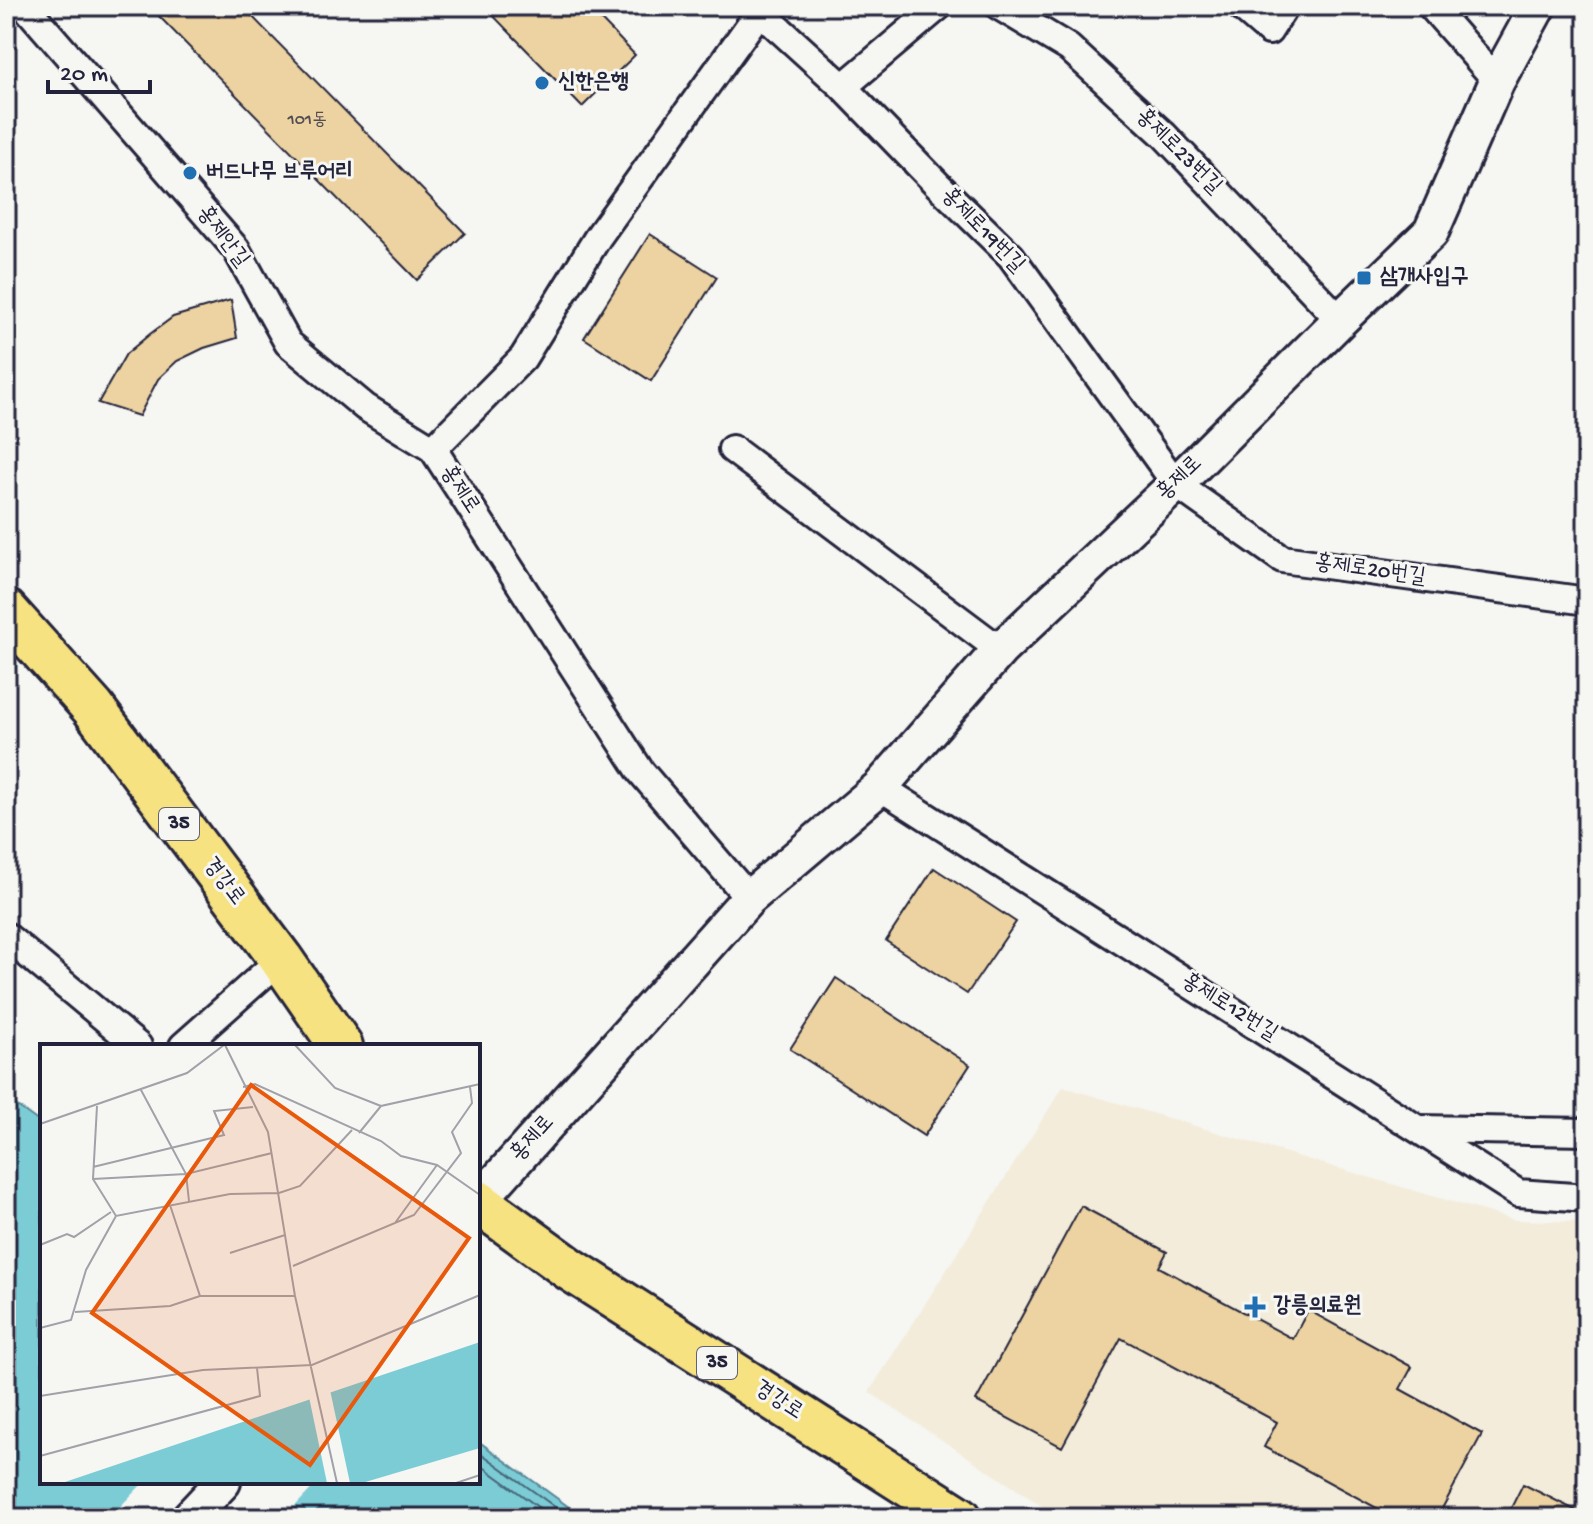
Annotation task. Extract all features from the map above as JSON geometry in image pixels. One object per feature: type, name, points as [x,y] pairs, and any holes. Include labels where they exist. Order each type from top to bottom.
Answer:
[{"type":"main road","name":"경강로","points":[[6,611],[93,708],[281,959],[340,1044]]},
{"type":"main road","name":"경강로","points":[[480,1203],[570,1269],[960,1518]]},
{"type":"street","name":"홍제안길","points":[[25,6],[236,249],[288,343],[365,407],[433,449]]},
{"type":"street","points":[[843,87],[939,6]]},
{"type":"street","name":"홍제로23번길","points":[[999,6],[1069,48],[1154,125],[1340,320]]},
{"type":"street","points":[[1240,6],[1269,31],[1285,6]]},
{"type":"street","points":[[1431,6],[1497,81]]},
{"type":"street","name":"홍제로","points":[[480,1200],[749,898],[880,787],[1000,650],[1176,484],[1431,232],[1497,81],[1538,6]]},
{"type":"street","name":"홍제로","points":[[749,898],[641,772],[433,449],[523,358],[598,237],[757,9]]},
{"type":"street","name":"홍제로19번길","points":[[757,9],[843,87],[1011,256],[1176,484]]},
{"type":"street","points":[[732,449],[1000,650]]},
{"type":"street","name":"홍제로20번길","points":[[1176,484],[1282,559],[1587,601]]},
{"type":"street","name":"홍제로12번길","points":[[880,787],[1518,1193],[1587,1198]]},
{"type":"street","points":[[6,936],[136,1044]]},
{"type":"street","points":[[185,1044],[281,959]]},
{"type":"street","points":[[1419,1129],[1587,1132]]},
{"type":"street","points":[[189,1518],[221,1484]]},
{"type":"shaded area","name":"강릉의료원","points":[[1063,1087],[1514,1220],[1587,1222],[1587,1518],[1060,1518],[869,1392]]},
{"type":"water","points":[[6,1098],[40,1123],[40,1484],[480,1484],[480,1442],[584,1518],[6,1518]]},
{"type":"pier","points":[[142,1484],[316,1484],[284,1518],[109,1518]]},
{"type":"building","points":[[149,6],[242,6],[465,233],[417,280]]},
{"type":"building","points":[[484,6],[588,6],[635,55],[582,107]]},
{"type":"building","points":[[650,234],[717,277],[651,381],[584,338]]},
{"type":"building","points":[[231,300],[237,338],[204,348],[177,361],[158,379],[139,416],[98,403],[126,354],[150,334],[173,317]]},
{"type":"building","points":[[934,868],[1016,922],[967,994],[886,941]]},
{"type":"building","points":[[836,978],[970,1065],[924,1136],[790,1049]]},
{"type":"building","points":[[1081,1206],[1167,1252],[1159,1267],[1293,1339],[1308,1310],[1412,1367],[1400,1389],[1482,1434],[1437,1518],[1395,1518],[1264,1447],[1277,1422],[1121,1338],[1062,1447],[976,1401]]},
{"type":"building","points":[[1523,1484],[1587,1516],[1587,1518],[1506,1518]]},
{"type":"place","name":"신한은행","points":[[542,83]]},
{"type":"place","name":"버드나무 브루어리","points":[[190,173]]},
{"type":"place","name":"삼개사입구","points":[[1364,278]]},
{"type":"place","name":"강릉의료원","points":[[1255,1307]]}]
